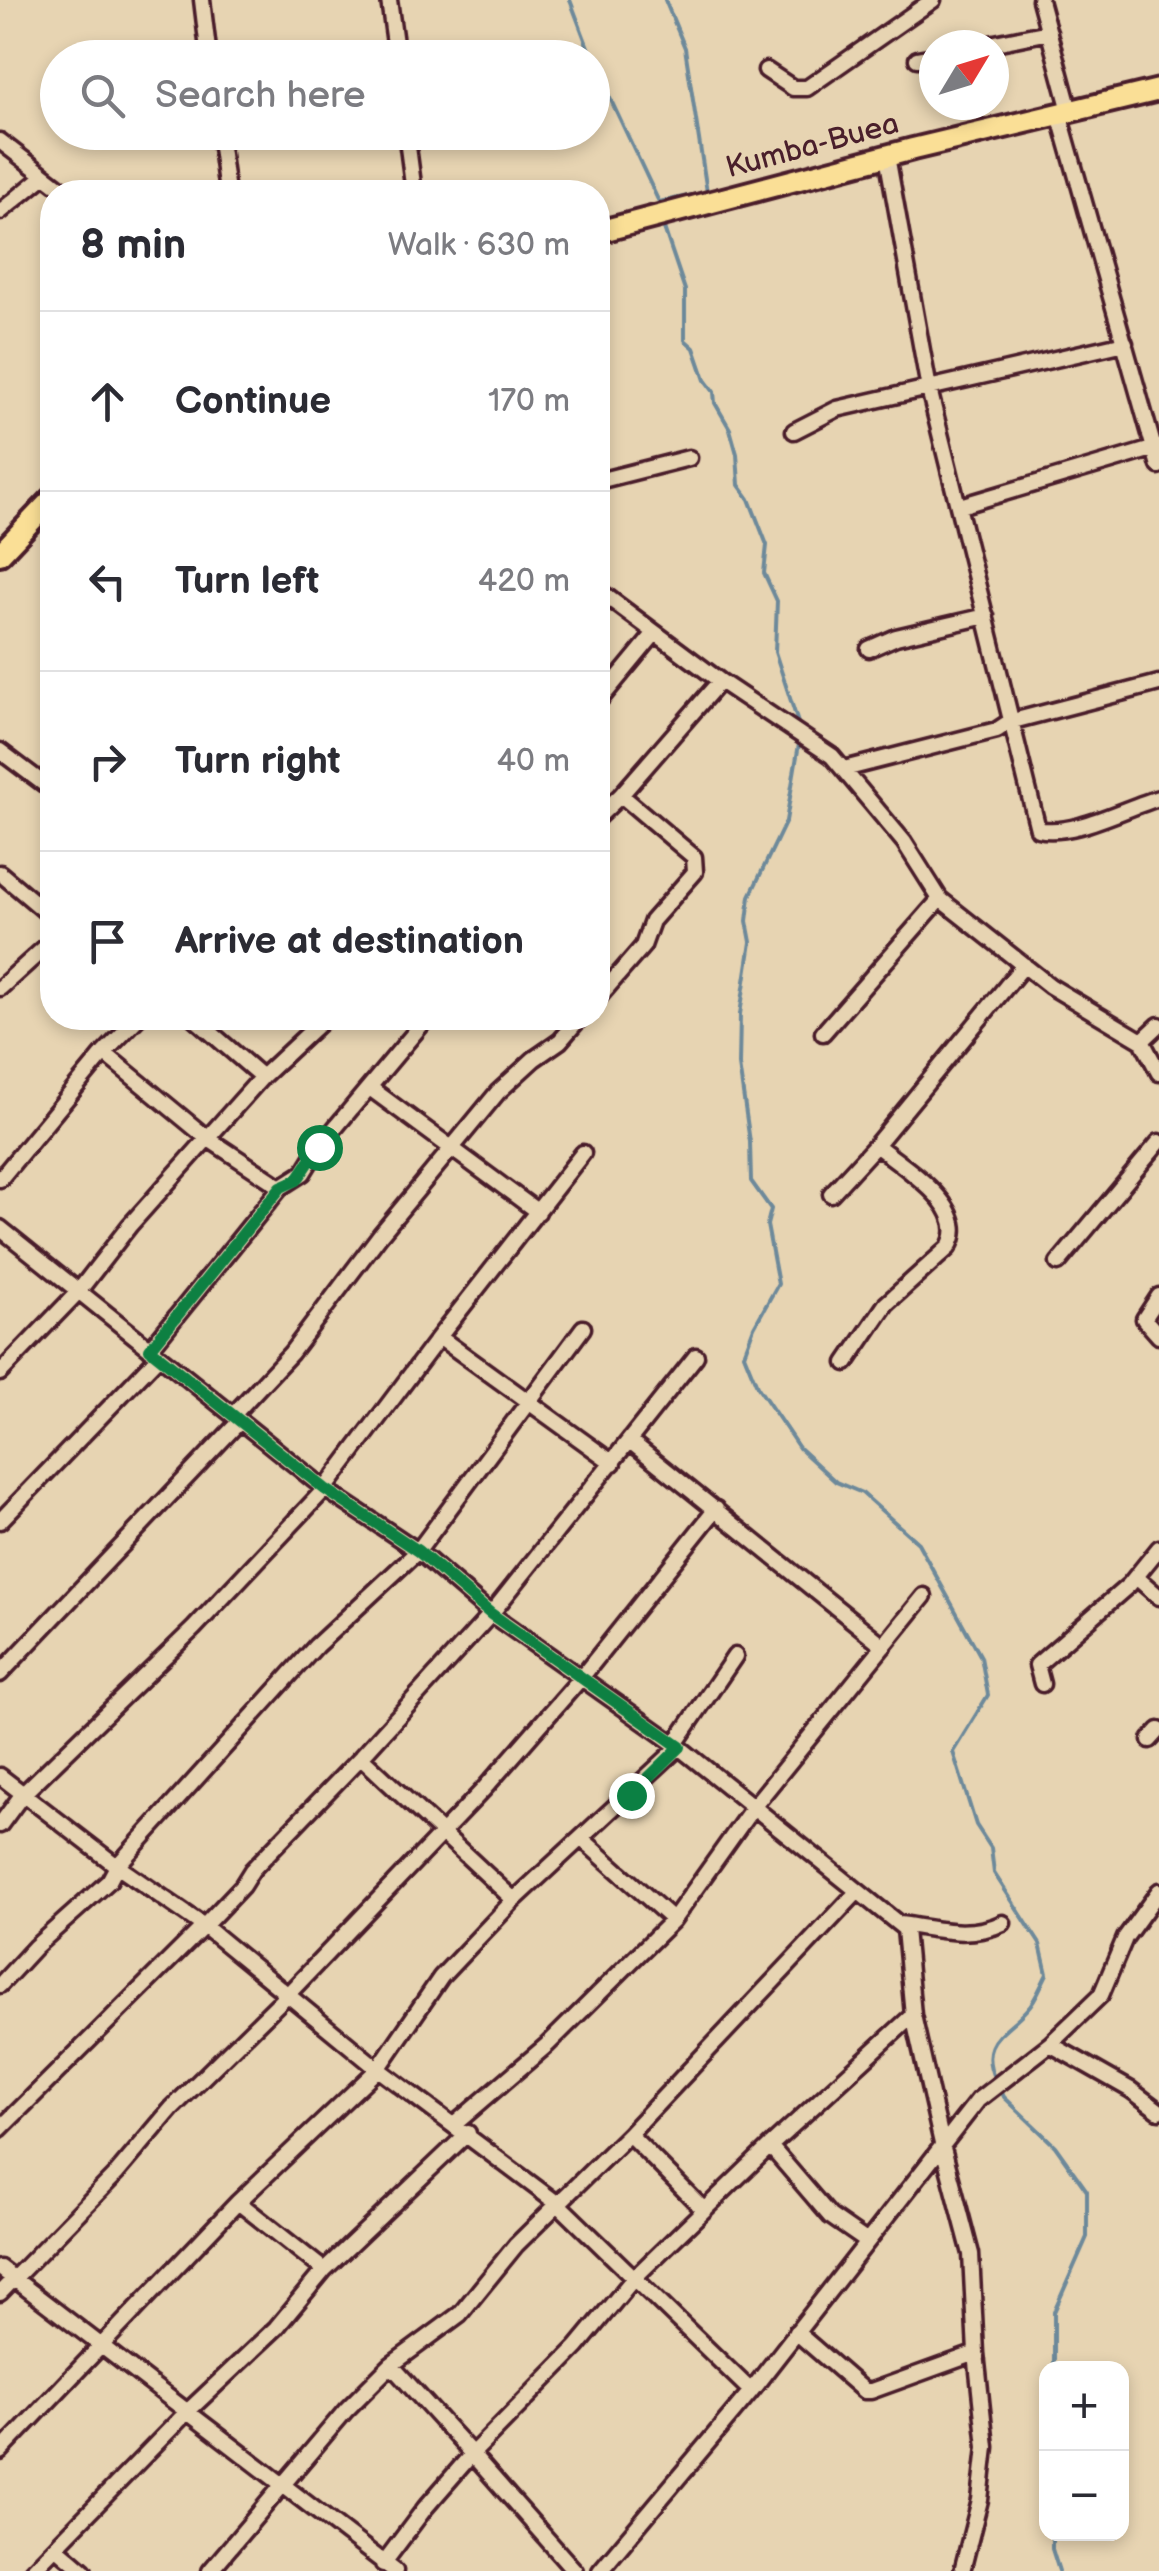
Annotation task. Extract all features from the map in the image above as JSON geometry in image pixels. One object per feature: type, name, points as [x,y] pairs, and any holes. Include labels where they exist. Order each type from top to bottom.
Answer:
[{"type":"highway","name":"Kumba-Buea","points":[[610,229],[1159,90]]},
{"type":"highway","points":[[0,554],[40,519]]},
{"type":"street","points":[[202,0],[208,40]]},
{"type":"street","points":[[390,0],[395,40]]},
{"type":"street","points":[[766,70],[793,88],[807,88],[932,0]]},
{"type":"street","points":[[1040,0],[1064,113],[1125,344],[1157,447],[1159,466]]},
{"type":"street","points":[[1009,40],[1049,32]]},
{"type":"street","points":[[0,141],[50,180]]},
{"type":"street","points":[[221,150],[225,180]]},
{"type":"street","points":[[408,150],[412,180]]},
{"type":"street","points":[[887,156],[930,389],[1038,831],[1096,822],[1123,808],[1159,798]]},
{"type":"street","points":[[0,212],[44,176]]},
{"type":"street","points":[[794,431],[837,409],[1125,344]]},
{"type":"street","points":[[960,506],[1157,447]]},
{"type":"street","points":[[610,473],[689,458]]},
{"type":"street","points":[[610,599],[799,737],[823,749],[904,842],[940,899],[1063,994],[1142,1041],[1159,1073]]},
{"type":"street","points":[[869,649],[896,637],[986,616]]},
{"type":"street","points":[[610,688],[655,634]]},
{"type":"street","points":[[610,805],[720,681]]},
{"type":"street","points":[[844,770],[1159,683]]},
{"type":"street","points":[[0,751],[40,781]]},
{"type":"street","points":[[610,984],[643,946],[652,922],[695,872],[694,858],[621,794]]},
{"type":"street","points":[[0,873],[40,907]]},
{"type":"street","points":[[823,1033],[940,899]]},
{"type":"street","points":[[0,988],[40,952]]},
{"type":"street","points":[[831,1194],[1024,965]]},
{"type":"street","points":[[1142,1041],[1159,1025]]},
{"type":"street","points":[[0,1179],[126,1030]]},
{"type":"street","points":[[208,1030],[262,1077]]},
{"type":"street","points":[[0,1373],[78,1292],[130,1225],[262,1077],[312,1030]]},
{"type":"street","points":[[0,1521],[154,1353],[281,1187],[303,1174],[319,1147],[417,1030]]},
{"type":"street","points":[[0,1674],[236,1418],[498,1092],[570,1030]]},
{"type":"street","points":[[104,1053],[207,1138],[281,1187]]},
{"type":"street","points":[[370,1088],[538,1212]]},
{"type":"street","points":[[1058,1264],[1159,1142]]},
{"type":"street","points":[[846,1362],[886,1304],[955,1238],[955,1225],[942,1198],[876,1145]]},
{"type":"street","points":[[0,1826],[22,1795],[194,1628],[325,1489],[583,1153]]},
{"type":"street","points":[[0,1228],[325,1489],[418,1551],[491,1614],[677,1745],[900,1924],[907,1934],[913,2015],[942,2148],[970,2249],[986,2439],[985,2468],[962,2571]]},
{"type":"street","points":[[1159,1296],[1144,1315],[1146,1325],[1159,1336]]},
{"type":"street","points":[[0,1985],[35,1947],[109,1881],[118,1866],[316,1646],[418,1551],[583,1328]]},
{"type":"street","points":[[439,1337],[613,1463]]},
{"type":"street","points":[[0,2129],[204,1926],[491,1614],[696,1356]]},
{"type":"street","points":[[630,1441],[884,1646]]},
{"type":"street","points":[[0,2293],[117,2173],[172,2108],[444,1833],[581,1678],[716,1509]]},
{"type":"street","points":[[1042,1684],[1037,1665],[1063,1646],[1136,1577],[1159,1548]]},
{"type":"street","points":[[1136,1577],[1159,1596]]},
{"type":"street","points":[[32,2571],[186,2413],[276,2328],[324,2270],[461,2129],[674,1920],[754,1806],[924,1596]]},
{"type":"street","points":[[0,2452],[238,2202],[378,2068],[442,1977],[514,1900],[677,1745],[735,1656]]},
{"type":"street","points":[[362,1757],[514,1900]]},
{"type":"street","points":[[0,1776],[204,1926],[378,2068],[558,2204],[751,2391]]},
{"type":"street","points":[[582,1839],[674,1920]]},
{"type":"street","points":[[600,2571],[751,2391],[986,2092],[1050,2044],[1101,1995],[1126,1938],[1159,1891]]},
{"type":"street","points":[[210,2571],[346,2410],[391,2365],[460,2314],[516,2245],[629,2134],[858,1892]]},
{"type":"street","points":[[900,1924],[968,1934],[1003,1923]]},
{"type":"street","points":[[0,2268],[391,2569],[425,2508],[577,2347],[634,2278],[913,2015]]},
{"type":"street","points":[[1050,2044],[1131,2090],[1159,2112]]},
{"type":"street","points":[[629,2134],[704,2210]]},
{"type":"street","points":[[770,2146],[830,2216],[866,2241]]},
{"type":"street","points":[[238,2202],[324,2270]]},
{"type":"street","points":[[796,2332],[864,2391],[871,2392],[976,2353]]},
{"type":"street","points":[[391,2365],[575,2571]]},
{"type":"street","points":[[56,2547],[84,2571]]},
{"type":"waterway","points":[[570,0],[585,40]]},
{"type":"waterway","points":[[660,210],[659,202],[707,192],[685,48],[665,0]]},
{"type":"waterway","points":[[610,98],[658,200]]},
{"type":"waterway","points":[[662,222],[685,290],[685,340],[694,348],[715,403],[730,429],[739,485],[749,499],[767,545],[764,573],[777,601],[775,652],[800,729]]},
{"type":"waterway","points":[[800,738],[786,821],[750,896],[747,921],[751,942],[740,1014],[739,1065],[750,1142],[751,1181],[771,1209],[767,1225],[778,1284],[744,1354],[757,1386],[799,1448],[836,1482],[862,1493],[918,1543],[981,1657],[988,1695],[953,1752],[976,1825],[991,1848],[994,1873],[1040,1944],[1047,1974],[1030,2005],[991,2047],[990,2066],[995,2080]]},
{"type":"waterway","points":[[1000,2088],[1004,2097],[1055,2146],[1087,2191],[1087,2237],[1054,2312],[1054,2361]]},
{"type":"waterway","points":[[1052,2541],[1059,2571]]},
{"type":"route","points":[[319,1147],[303,1174],[281,1187],[150,1349],[325,1489],[418,1551],[491,1614],[680,1747],[631,1795]]}]
